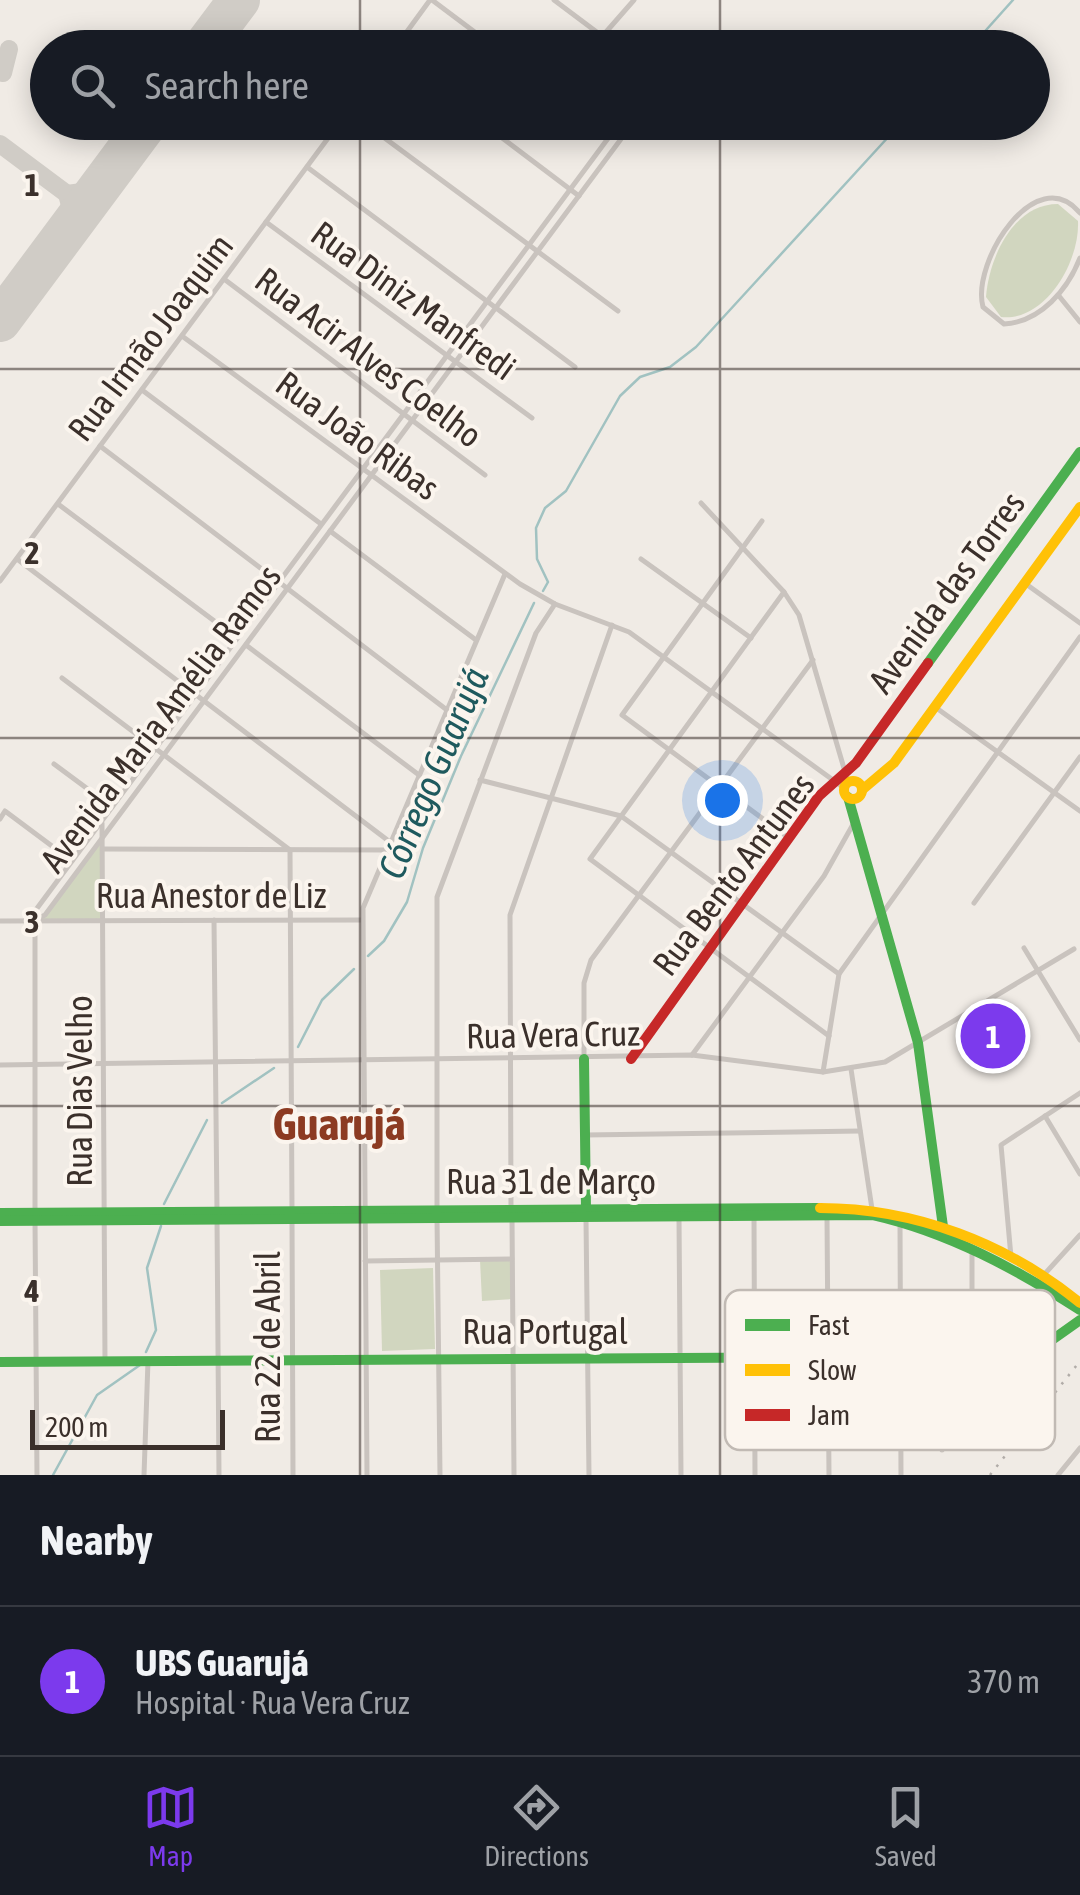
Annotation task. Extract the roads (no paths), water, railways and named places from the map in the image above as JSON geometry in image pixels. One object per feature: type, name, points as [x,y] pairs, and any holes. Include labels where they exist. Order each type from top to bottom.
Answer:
[{"type":"main road","name":"Avenida das Torres","points":[[849,786],[856,763],[1080,452]]},
{"type":"main road","name":"Avenida das Torres","points":[[849,786],[894,763],[1080,506]]},
{"type":"main road","points":[[849,786],[918,1043],[944,1235]]},
{"type":"main road","name":"Rua Bento Antunes","points":[[631,1059],[789,838],[849,786]]},
{"type":"main road","points":[[584,1059],[586,1212]]},
{"type":"main road","name":"Rua 31 de Março","points":[[0,1221],[104,1216],[872,1209],[1011,1263],[1042,1278],[1080,1306]]},
{"type":"main road","name":"Rua 31 de Março","points":[[586,1212],[827,1214],[900,1221],[1011,1263]]},
{"type":"main road","name":"Rua 31 de Março","points":[[0,1213],[35,1217]]},
{"type":"main road","name":"Rua Portugal","points":[[1055,1336],[1080,1320]]},
{"type":"main road","name":"Rua Portugal","points":[[0,1362],[725,1357]]},
{"type":"street","points":[[408,30],[431,0],[472,30]]},
{"type":"street","points":[[554,0],[594,30]]},
{"type":"street","points":[[607,30],[634,0]]},
{"type":"street","name":"Rua Irmão Joaquim","points":[[0,581],[326,140]]},
{"type":"street","points":[[387,140],[618,311]]},
{"type":"street","points":[[505,140],[579,196]]},
{"type":"street","name":"Avenida Maria Amélia Ramos","points":[[33,921],[35,912],[102,820],[607,140]]},
{"type":"street","name":"Avenida Maria Amélia Ramos","points":[[33,921],[45,916],[620,140]]},
{"type":"street","points":[[306,167],[575,367]]},
{"type":"street","points":[[1080,213],[1059,198],[1032,205],[1004,230],[984,268],[981,302],[999,322],[1021,320],[1058,296],[1080,258]]},
{"type":"street","name":"Rua Diniz Manfredi","points":[[266,222],[532,418]]},
{"type":"street","name":"Rua Acir Alves Coelho","points":[[224,278],[485,475]]},
{"type":"street","points":[[1058,296],[1080,322]]},
{"type":"street","name":"Rua João Ribas","points":[[182,336],[505,574],[555,604],[612,624],[849,786]]},
{"type":"street","points":[[142,390],[322,524]]},
{"type":"street","points":[[100,446],[447,710]]},
{"type":"street","points":[[700,503],[784,592],[798,615],[849,786]]},
{"type":"street","points":[[57,504],[419,775]]},
{"type":"street","points":[[762,521],[622,715],[789,838]]},
{"type":"street","points":[[330,531],[476,640]]},
{"type":"street","points":[[16,558],[389,846]]},
{"type":"street","points":[[641,558],[751,638]]},
{"type":"street","points":[[367,1475],[362,920],[389,846],[505,574]]},
{"type":"street","points":[[1024,583],[1080,623]]},
{"type":"street","points":[[784,592],[590,859],[829,1036]]},
{"type":"street","points":[[440,1475],[435,910],[536,634],[555,604]]},
{"type":"street","points":[[514,1475],[510,914],[612,624]]},
{"type":"street","points":[[823,1072],[840,974],[1080,637]]},
{"type":"street","points":[[584,1059],[588,967],[813,660]]},
{"type":"street","points":[[62,678],[290,850]]},
{"type":"street","points":[[935,706],[1080,811]]},
{"type":"street","points":[[974,903],[1080,757]]},
{"type":"street","points":[[54,764],[112,808]]},
{"type":"street","points":[[480,780],[621,816],[840,974]]},
{"type":"street","points":[[0,818],[6,811],[72,861]]},
{"type":"street","points":[[692,1054],[824,876],[857,817]]},
{"type":"street","name":"Rua Dias Velho","points":[[102,820],[105,1362]]},
{"type":"street","points":[[102,849],[389,846]]},
{"type":"street","name":"Rua 22 de Abril","points":[[290,850],[293,1475]]},
{"type":"street","points":[[214,920],[219,1475]]},
{"type":"street","name":"Rua Anestor de Liz","points":[[0,921],[362,920]]},
{"type":"street","points":[[33,921],[37,1475]]},
{"type":"street","points":[[1024,948],[1080,1040]]},
{"type":"street","name":"Rua Vera Cruz","points":[[0,1065],[631,1059],[692,1054],[823,1072],[851,1070],[885,1062],[1074,949]]},
{"type":"street","points":[[851,1070],[872,1209]]},
{"type":"street","points":[[1011,1263],[1000,1152],[1006,1140],[1080,1093]]},
{"type":"street","points":[[1045,1115],[1080,1174]]},
{"type":"street","points":[[585,1134],[860,1131]]},
{"type":"street","points":[[586,1212],[589,1475]]},
{"type":"street","points":[[754,1214],[754,1290]]},
{"type":"street","points":[[827,1214],[828,1290]]},
{"type":"street","points":[[680,1215],[681,1475]]},
{"type":"street","points":[[900,1221],[900,1290]]},
{"type":"street","points":[[1042,1278],[1080,1234]]},
{"type":"street","points":[[972,1249],[972,1290]]},
{"type":"street","points":[[365,1261],[512,1259]]},
{"type":"street","points":[[144,1475],[148,1361]]},
{"type":"street","points":[[1058,1475],[1080,1448]]},
{"type":"street","points":[[755,1450],[755,1475]]},
{"type":"street","points":[[830,1450],[830,1475]]},
{"type":"street","points":[[902,1450],[902,1475]]},
{"type":"waterway","name":"Córrego Guarujá","points":[[986,30],[1013,0]]},
{"type":"waterway","name":"Córrego Guarujá","points":[[543,591],[548,582],[537,559],[536,528],[545,508],[566,491],[620,396],[640,377],[670,367],[696,347],[886,140]]},
{"type":"waterway","name":"Córrego Guarujá","points":[[368,956],[384,941],[407,902],[423,848],[461,756],[534,603]]},
{"type":"waterway","name":"Córrego Guarujá","points":[[298,1047],[322,1000],[354,969]]},
{"type":"waterway","name":"Córrego Guarujá","points":[[222,1103],[274,1068]]},
{"type":"waterway","name":"Córrego Guarujá","points":[[164,1204],[207,1120]]},
{"type":"waterway","name":"Córrego Guarujá","points":[[146,1352],[156,1330],[147,1268],[161,1226]]},
{"type":"waterway","name":"Córrego Guarujá","points":[[53,1475],[97,1395],[140,1365]]},
{"type":"railway","points":[[1055,1393],[1080,1361]]},
{"type":"railway","points":[[990,1475],[1010,1450]]},
{"type":"place","name":"UBS Guarujá","points":[[993,1036]]},
{"type":"district","name":"Guarujá","points":[[339,1124]]}]
